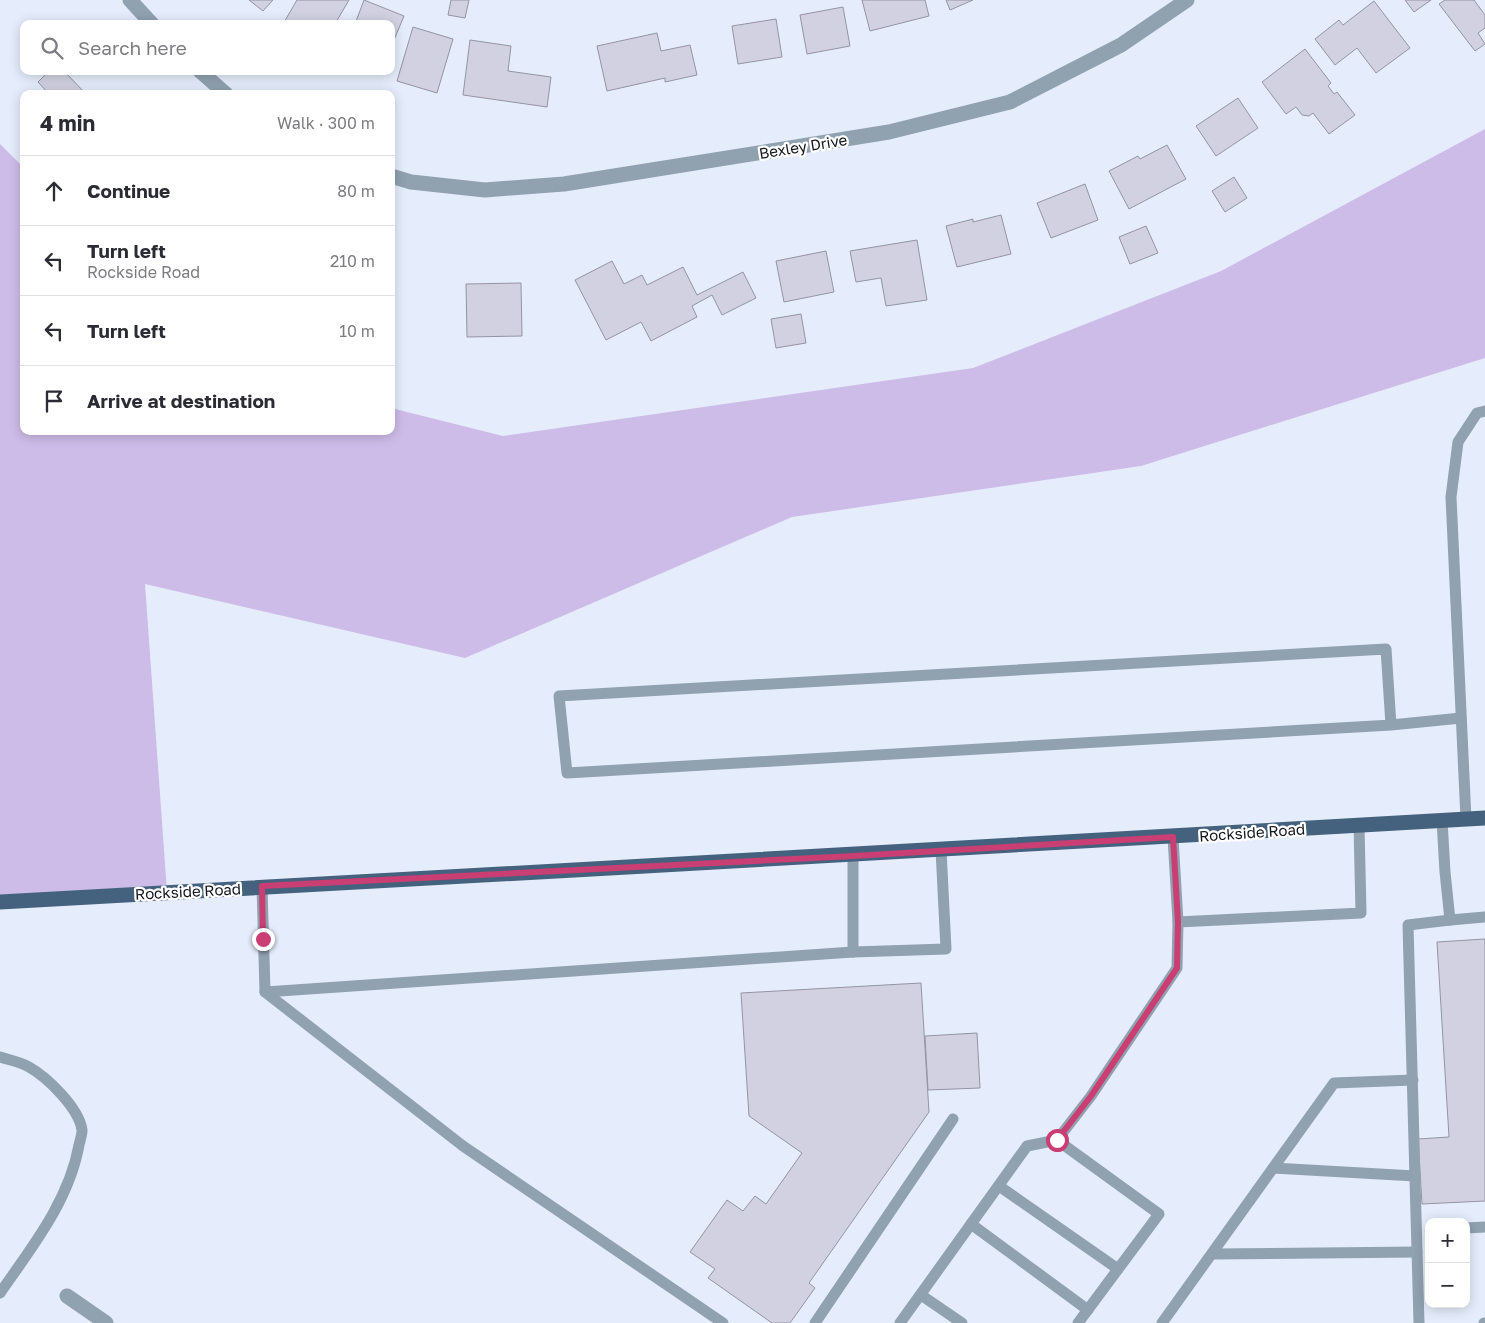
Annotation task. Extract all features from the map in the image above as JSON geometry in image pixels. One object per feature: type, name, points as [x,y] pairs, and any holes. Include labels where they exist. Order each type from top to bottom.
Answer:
[{"type":"main road","name":"Rockside Road","points":[[0,902],[262,886],[853,856],[1485,818]]},
{"type":"street","points":[[130,0],[148,20]]},
{"type":"street","name":"Bexley Drive","points":[[395,177],[411,182],[485,190],[554,185],[889,132],[1010,102],[1121,45],[1187,0]]},
{"type":"street","points":[[205,75],[221,90]]},
{"type":"street","points":[[67,1296],[106,1323]]},
{"type":"lane","points":[[1466,819],[1451,497],[1458,442],[1477,413],[1485,411]]},
{"type":"lane","points":[[1390,726],[1386,649],[558,696],[567,773],[1390,726],[1461,718]]},
{"type":"lane","points":[[1442,820],[1450,920]]},
{"type":"lane","points":[[1178,922],[1361,913],[1359,825]]},
{"type":"lane","points":[[900,1323],[1027,1146],[1057,1140],[1091,1096],[1177,968],[1178,922],[1173,837]]},
{"type":"lane","points":[[265,992],[853,952],[946,949],[941,850]]},
{"type":"lane","points":[[853,856],[853,952]]},
{"type":"lane","points":[[262,886],[265,992]]},
{"type":"lane","points":[[1419,1323],[1408,925],[1485,917]]},
{"type":"lane","points":[[265,992],[462,1146],[723,1323]]},
{"type":"lane","points":[[0,1057],[28,1066],[57,1087],[74,1112],[82,1130],[76,1162],[57,1207],[43,1232],[0,1293]]},
{"type":"lane","points":[[1162,1323],[1334,1083],[1413,1080]]},
{"type":"lane","points":[[815,1323],[953,1120]]},
{"type":"lane","points":[[1057,1140],[1159,1214],[1078,1323]]},
{"type":"lane","points":[[1274,1168],[1415,1176]]},
{"type":"lane","points":[[999,1186],[1118,1269]]},
{"type":"lane","points":[[971,1224],[1088,1310]]},
{"type":"lane","points":[[1470,1228],[1485,1227]]},
{"type":"lane","points":[[1417,1232],[1425,1231]]},
{"type":"lane","points":[[1212,1254],[1417,1252]]},
{"type":"lane","points":[[921,1295],[962,1323]]},
{"type":"shaded area","points":[[1485,129],[1485,358],[1141,466],[792,517],[465,658],[145,584],[167,892],[0,902],[0,144],[20,164],[20,435],[395,435],[395,409],[503,436],[973,368],[1221,271]]},
{"type":"building","points":[[249,0],[273,0],[263,11]]},
{"type":"building","points":[[297,0],[349,0],[337,20],[285,20]]},
{"type":"building","points":[[364,0],[404,16],[395,37],[395,20],[356,20]]},
{"type":"building","points":[[451,0],[469,0],[465,18],[448,15]]},
{"type":"building","points":[[862,0],[925,0],[929,16],[870,31]]},
{"type":"building","points":[[946,0],[973,0],[950,10]]},
{"type":"building","points":[[1405,0],[1431,0],[1414,12]]},
{"type":"building","points":[[1445,0],[1474,0],[1485,15],[1485,28],[1478,33],[1485,44],[1475,51],[1439,4]]},
{"type":"building","points":[[1374,1],[1410,48],[1376,73],[1357,48],[1335,65],[1315,39],[1339,20],[1343,25]]},
{"type":"building","points":[[843,7],[850,46],[807,54],[800,15]]},
{"type":"building","points":[[776,19],[782,57],[738,64],[732,26]]},
{"type":"building","points":[[413,27],[453,39],[437,93],[397,81]]},
{"type":"building","points":[[657,33],[661,51],[690,45],[697,75],[665,82],[665,78],[607,91],[597,46]]},
{"type":"building","points":[[470,40],[511,46],[508,71],[551,77],[547,107],[463,95]]},
{"type":"building","points":[[1305,49],[1331,83],[1328,86],[1334,94],[1337,92],[1355,115],[1329,134],[1313,113],[1309,116],[1302,115],[1296,107],[1286,114],[1262,82]]},
{"type":"building","points":[[45,75],[68,75],[82,90],[45,90],[38,82]]},
{"type":"building","points":[[1238,98],[1258,128],[1216,156],[1196,126]]},
{"type":"building","points":[[1167,145],[1186,179],[1129,209],[1109,171],[1138,156],[1140,159]]},
{"type":"building","points":[[1234,177],[1247,198],[1225,212],[1212,191]]},
{"type":"building","points":[[1085,184],[1098,220],[1051,238],[1037,203]]},
{"type":"building","points":[[1001,215],[1011,254],[957,267],[946,226],[973,219],[973,222]]},
{"type":"building","points":[[1146,226],[1158,253],[1130,264],[1119,237]]},
{"type":"building","points":[[917,240],[927,300],[886,306],[881,278],[856,282],[850,251]]},
{"type":"building","points":[[826,251],[834,292],[784,302],[776,261]]},
{"type":"building","points":[[612,261],[624,284],[642,275],[647,285],[683,267],[697,295],[743,272],[756,298],[722,315],[712,295],[692,306],[697,317],[651,341],[641,322],[606,340],[575,280]]},
{"type":"building","points":[[521,283],[522,336],[467,337],[466,284]]},
{"type":"building","points":[[801,314],[806,343],[776,348],[771,319]]},
{"type":"building","points":[[1485,939],[1485,1201],[1422,1204],[1418,1139],[1449,1137],[1437,942]]},
{"type":"building","points":[[921,983],[929,1112],[809,1283],[815,1288],[790,1323],[772,1323],[708,1278],[715,1269],[690,1252],[727,1200],[743,1211],[755,1196],[766,1204],[802,1153],[749,1116],[741,993]]},
{"type":"building","points":[[977,1033],[980,1088],[928,1090],[925,1036]]},
{"type":"route","points":[[263,939],[262,886],[853,856],[1173,837],[1178,922],[1177,968],[1091,1096],[1057,1140]]}]
